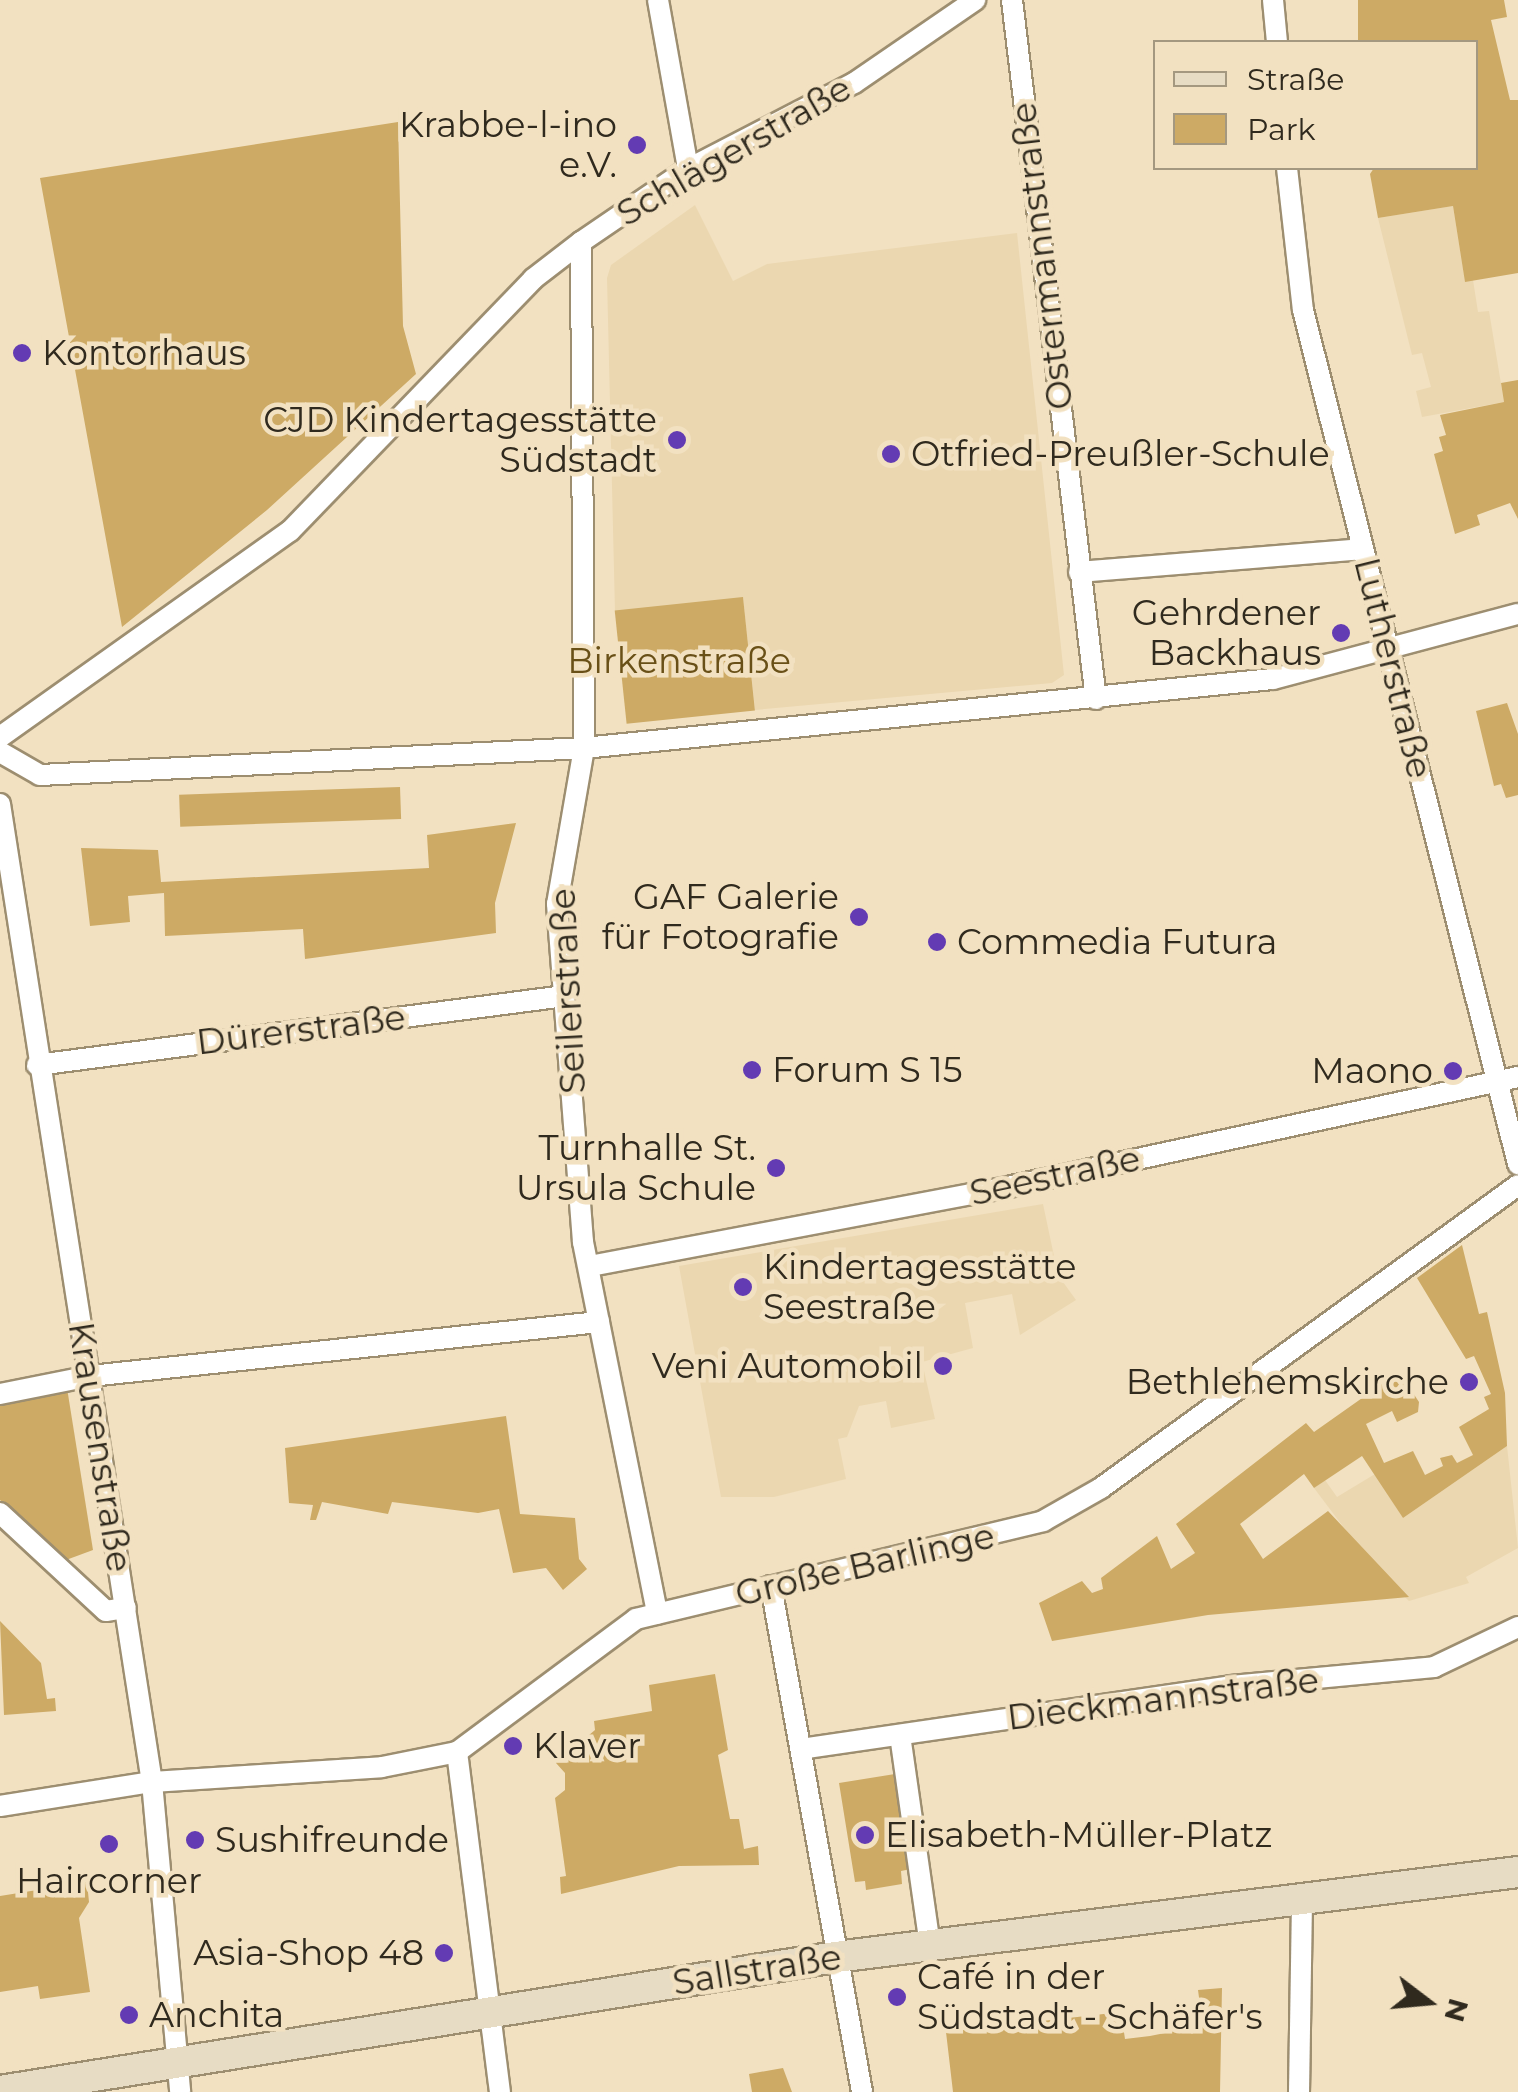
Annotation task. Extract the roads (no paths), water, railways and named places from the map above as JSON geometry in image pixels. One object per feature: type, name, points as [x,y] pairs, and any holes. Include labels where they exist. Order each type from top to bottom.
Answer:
[{"type":"street","points":[[658,0],[688,169]]},
{"type":"street","name":"Schlägerstraße","points":[[0,737],[290,530],[534,278],[581,242],[688,169],[854,83],[975,0]]},
{"type":"street","name":"Ostermannstraße","points":[[1012,0],[1096,700]]},
{"type":"street","points":[[1273,0],[1276,40]]},
{"type":"street","name":"Lutherstraße","points":[[1287,170],[1303,310],[1389,652],[1508,1080],[1518,1164]]},
{"type":"street","name":"Seilerstraße","points":[[581,242],[584,748],[558,904],[590,1266],[656,1614]]},
{"type":"street","points":[[1079,572],[1364,550]]},
{"type":"street","points":[[0,752],[40,774],[584,748],[1096,700],[1273,679],[1389,652],[1518,614]]},
{"type":"street","name":"Krausenstraße","points":[[0,804],[37,1064],[152,1782],[180,2092]]},
{"type":"street","name":"Dürerstraße","points":[[37,1064],[565,996]]},
{"type":"street","name":"Seestraße","points":[[590,1266],[1508,1080]]},
{"type":"street","name":"Große Barlinge","points":[[0,1806],[152,1782],[382,1768],[457,1752],[612,1631],[656,1614],[771,1586],[994,1538],[1072,1506],[1518,1185]]},
{"type":"street","points":[[0,1394],[90,1376],[598,1322]]},
{"type":"street","points":[[0,1513],[106,1611],[126,1608]]},
{"type":"street","points":[[771,1586],[862,2092]]},
{"type":"street","name":"Dieckmannstraße","points":[[802,1749],[1231,1686],[1434,1667],[1518,1627]]},
{"type":"street","points":[[900,1734],[930,1945]]},
{"type":"street","points":[[457,1752],[500,2092]]},
{"type":"street","name":"Sallstraße","points":[[0,2090],[836,1956],[1518,1872]]},
{"type":"street","points":[[1299,2092],[1302,1898]]},
{"type":"place","name":"Krabbe-l-ino e.V.","points":[[637,145]]},
{"type":"place","name":"Kontorhaus","points":[[22,353]]},
{"type":"place","name":"CJD Kindertagesstätte Südstadt","points":[[677,440]]},
{"type":"place","name":"Otfried-Preußler-Schule","points":[[891,454]]},
{"type":"place","name":"Gehrdener Backhaus","points":[[1341,633]]},
{"type":"place","name":"GAF Galerie für Fotografie","points":[[859,917]]},
{"type":"place","name":"Commedia Futura","points":[[937,942]]},
{"type":"place","name":"Forum S 15","points":[[752,1070]]},
{"type":"place","name":"Maono","points":[[1453,1071]]},
{"type":"place","name":"Turnhalle St. Ursula Schule","points":[[776,1168]]},
{"type":"place","name":"Kindertagesstätte Seestraße","points":[[743,1287]]},
{"type":"place","name":"Veni Automobil","points":[[943,1366]]},
{"type":"place","name":"Bethlehemskirche","points":[[1469,1382]]},
{"type":"place","name":"Klaver","points":[[513,1746]]},
{"type":"place","name":"Elisabeth-Müller-Platz","points":[[865,1835]]},
{"type":"place","name":"Sushifreunde","points":[[195,1840]]},
{"type":"place","name":"Haircorner","points":[[109,1844]]},
{"type":"place","name":"Asia-Shop 48","points":[[444,1953]]},
{"type":"place","name":"Café in der Südstadt - Schäfer's","points":[[897,1997]]},
{"type":"place","name":"Anchita","points":[[129,2015]]},
{"type":"park label","name":"Birkenstraße","points":[[679,661]]}]
